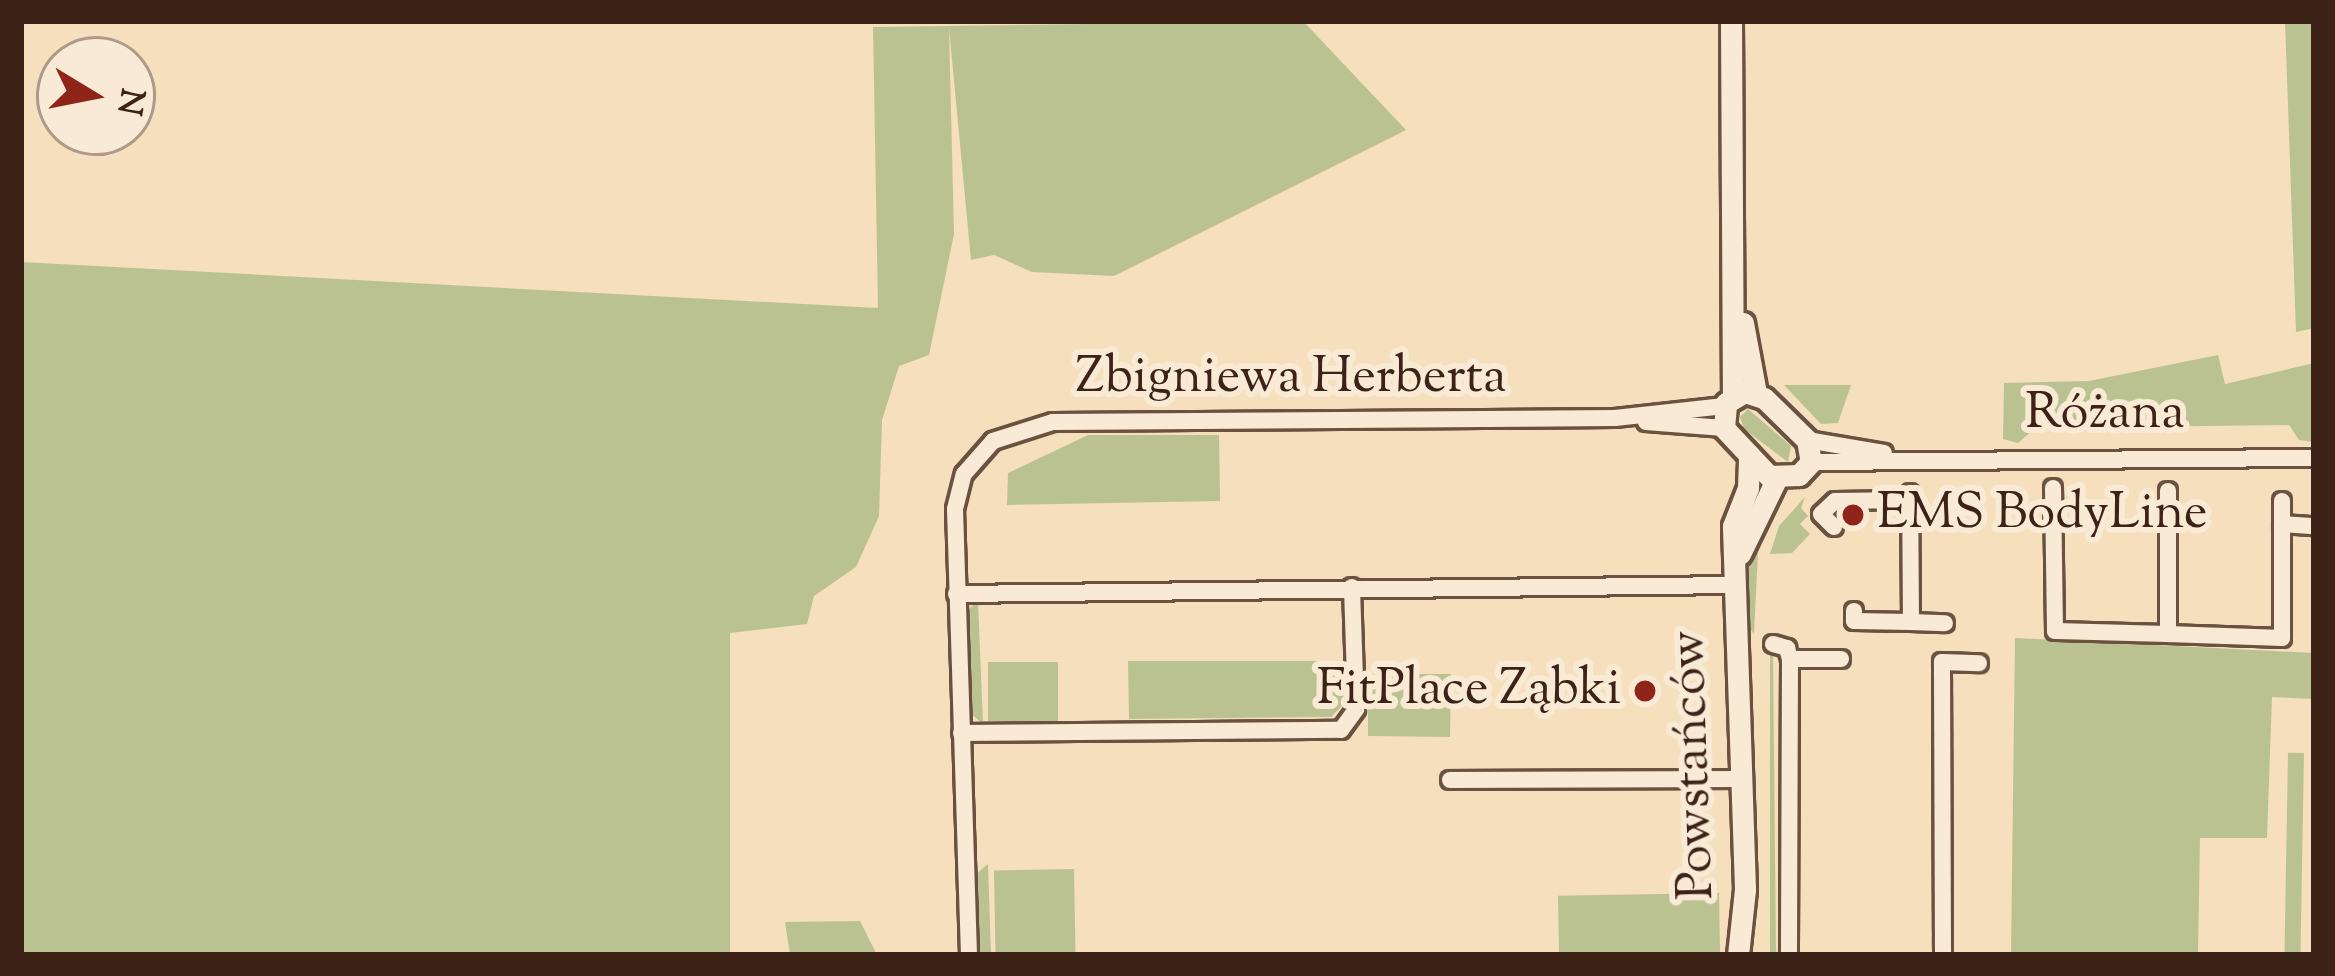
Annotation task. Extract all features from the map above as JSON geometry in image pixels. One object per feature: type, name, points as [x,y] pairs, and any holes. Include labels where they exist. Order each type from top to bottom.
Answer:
[{"type":"street","points":[[1731,21],[1734,405],[1749,455],[1776,480],[1795,478],[1809,451],[1734,405]]},
{"type":"street","name":"Zbigniewa Herberta","points":[[956,594],[956,496],[977,455],[1003,434],[1053,422],[1615,418],[1734,405]]},
{"type":"street","name":"Różana","points":[[1809,451],[1896,457],[2314,458]]},
{"type":"street","name":"Powstańców","points":[[1738,955],[1744,850],[1735,779],[1733,526],[1748,488],[1749,455]]},
{"type":"street","name":"Powstańców","points":[[1734,578],[1755,510],[1776,480]]},
{"type":"street","points":[[2053,488],[2055,631],[2282,638],[2282,501]]},
{"type":"street","points":[[2168,491],[2168,634]]},
{"type":"street","points":[[1834,527],[1821,514],[1835,501],[1910,496],[1910,622]]},
{"type":"street","points":[[2282,524],[2314,526]]},
{"type":"street","points":[[969,955],[956,594],[1734,578]]},
{"type":"street","points":[[961,733],[1341,730],[1356,709],[1352,587]]},
{"type":"street","points":[[1854,611],[1854,621],[1945,623]]},
{"type":"street","points":[[1773,644],[1787,648],[1790,659],[1789,955]]},
{"type":"street","points":[[1790,659],[1840,659]]},
{"type":"street","points":[[1943,955],[1942,662],[1979,663]]},
{"type":"street","points":[[1450,780],[1735,779]]},
{"type":"green space","points":[[1303,21],[1406,130],[1114,276],[1032,272],[994,255],[971,260],[949,28],[954,234],[929,355],[899,366],[882,420],[879,516],[856,567],[814,596],[807,624],[730,633],[730,955],[21,955],[21,262],[878,308],[873,27]]},
{"type":"green space","points":[[2285,21],[2314,21],[2314,328],[2296,332]]},
{"type":"green space","points":[[2218,355],[2225,384],[2314,363],[2314,442],[2299,440],[2289,425],[2035,428],[2018,443],[2003,439],[2004,383],[2089,381]]},
{"type":"green space","points":[[1784,385],[1851,385],[1838,423],[1821,424]]},
{"type":"green space","points":[[1748,409],[1791,446],[1788,462],[1744,429],[1740,417]]},
{"type":"green space","points":[[1088,435],[1219,435],[1220,501],[1007,505],[1008,473]]},
{"type":"green space","points":[[1805,497],[1801,508],[1808,516],[1800,524],[1810,534],[1792,553],[1770,554],[1779,526]]},
{"type":"green space","points":[[1767,522],[1758,552],[1754,634],[1745,621],[1746,561]]},
{"type":"green space","points":[[978,601],[983,724],[970,713],[966,612]]},
{"type":"green space","points":[[2015,638],[2314,653],[2314,699],[2272,697],[2267,838],[2200,838],[2198,955],[2011,955]]},
{"type":"green space","points":[[1773,653],[1776,955],[1770,955]]},
{"type":"green space","points":[[1128,661],[1345,661],[1345,703],[1331,717],[1129,719]]},
{"type":"green space","points":[[988,662],[1058,662],[1058,721],[988,721]]},
{"type":"green space","points":[[1380,674],[1451,674],[1450,737],[1368,736],[1368,687]]},
{"type":"green space","points":[[2288,753],[2304,753],[2300,955],[2284,955]]},
{"type":"green space","points":[[988,864],[991,955],[978,955],[976,874]]},
{"type":"green space","points":[[1074,869],[1076,955],[995,955],[994,870]]},
{"type":"green space","points":[[1719,893],[1720,955],[1559,955],[1558,896]]},
{"type":"green space","points":[[860,921],[877,955],[790,955],[785,922]]},
{"type":"place","name":"EMS BodyLine","points":[[1853,515]]},
{"type":"place","name":"FitPlace Ząbki","points":[[1645,691]]}]
